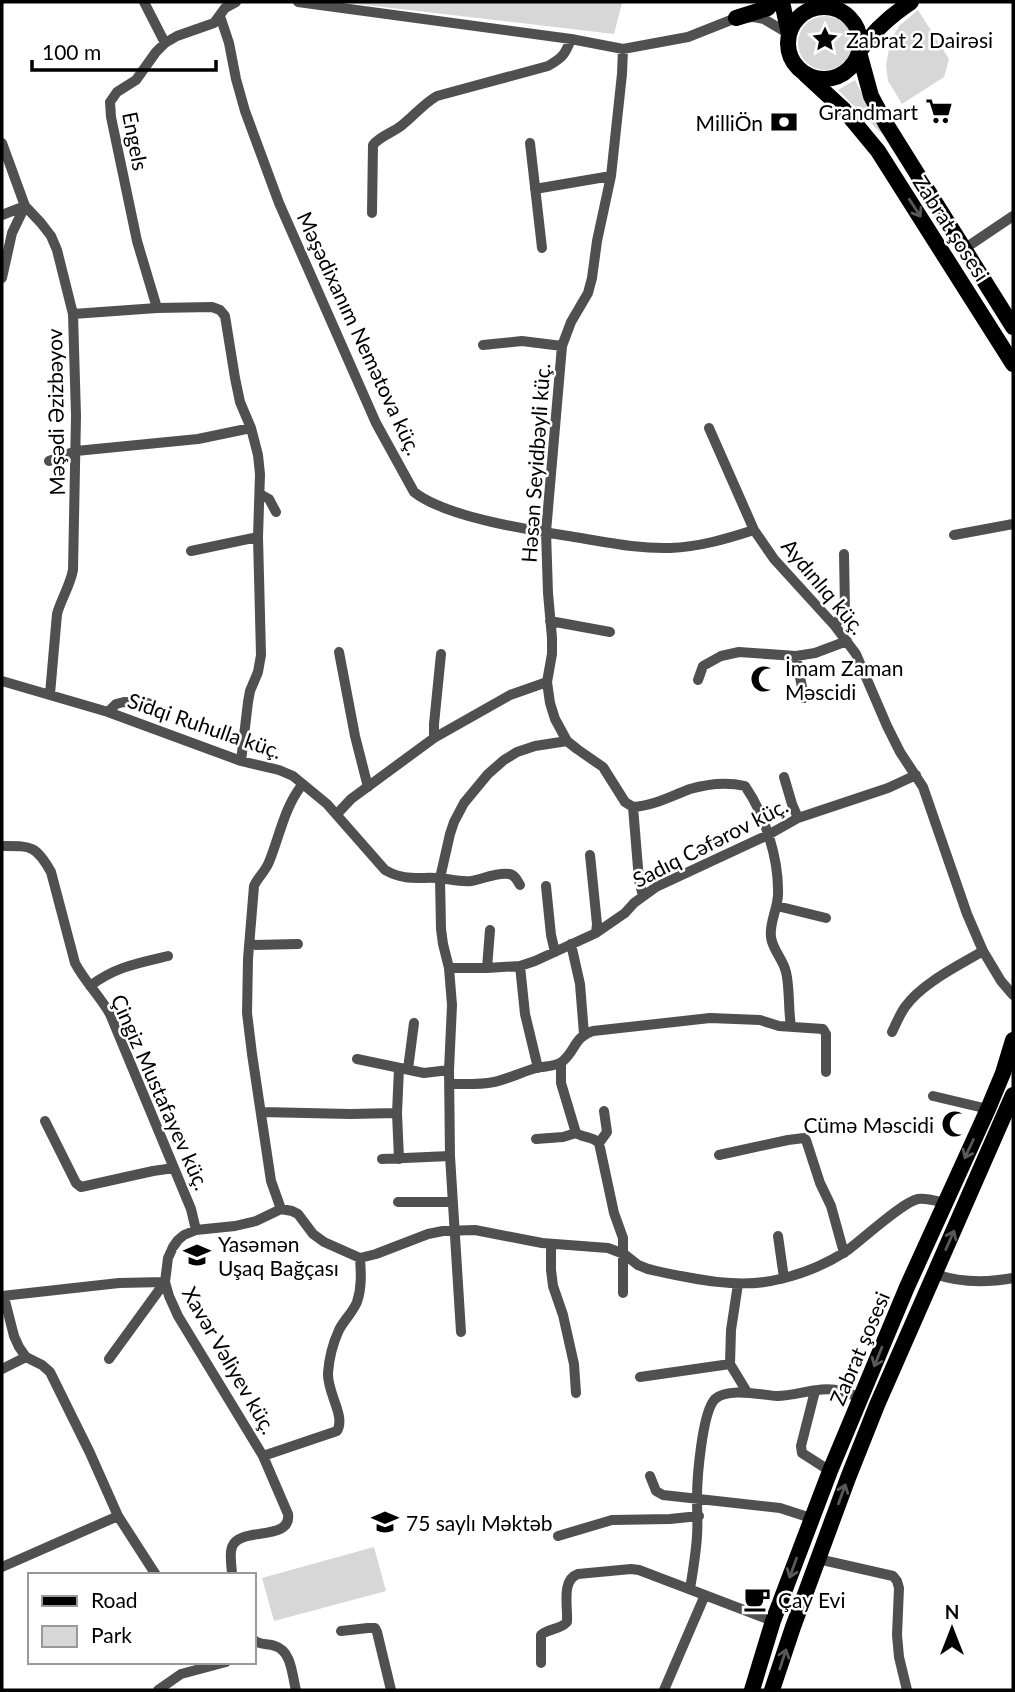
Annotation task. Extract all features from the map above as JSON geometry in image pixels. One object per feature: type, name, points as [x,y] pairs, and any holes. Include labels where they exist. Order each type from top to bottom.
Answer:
[{"type":"main road","points":[[736,18],[768,8],[773,2]]},
{"type":"main road","points":[[782,2],[789,34]]},
{"type":"main road","points":[[855,2],[811,10],[793,24],[789,34],[790,57],[805,74],[826,79],[847,71],[871,34],[911,2]]},
{"type":"main road","points":[[829,5],[852,20],[858,30],[859,52]]},
{"type":"main road","name":"Zabrat şosesi","points":[[859,52],[871,96],[886,124],[1013,327]]},
{"type":"main road","name":"Zabrat şosesi","points":[[805,74],[844,110],[878,150],[1013,364]]},
{"type":"main road","name":"Zabrat şosesi","points":[[754,1684],[773,1621],[811,1518],[907,1287],[988,1109],[1013,1040]]},
{"type":"main road","name":"Zabrat şosesi","points":[[772,1690],[818,1559],[877,1405],[962,1212],[1010,1116],[1013,1096]]},
{"type":"main road","points":[[945,1203],[962,1212]]},
{"type":"street","points":[[144,2],[165,43]]},
{"type":"street","name":"Engels","points":[[157,308],[137,241],[110,102],[117,92],[136,80],[165,43],[214,23],[225,8],[236,2]]},
{"type":"street","points":[[298,2],[571,39],[623,49],[688,37],[736,18],[764,19],[789,34]]},
{"type":"street","name":"Məşədixanım Nemətova küç.","points":[[220,16],[246,111],[279,203],[376,423],[414,492],[424,500],[481,519],[627,547],[672,548],[718,541],[754,530]]},
{"type":"street","points":[[372,213],[373,145],[377,141],[402,125],[437,96],[548,66],[567,51],[571,39]]},
{"type":"street","name":"Həsən Seyidbəyli küç.","points":[[623,49],[611,176],[587,293],[562,346],[546,532],[552,654],[547,682],[555,719],[567,741],[603,767],[625,802],[633,807]]},
{"type":"street","name":"Məşədi Əzizbəyov","points":[[2,143],[25,206],[51,236],[57,250],[73,314],[76,451],[73,570],[70,585],[60,602],[57,614],[50,694]]},
{"type":"street","points":[[530,143],[542,248]]},
{"type":"street","points":[[536,189],[611,176]]},
{"type":"street","points":[[2,215],[25,206]]},
{"type":"street","points":[[2,278],[12,233],[25,206]]},
{"type":"street","points":[[964,249],[1013,216]]},
{"type":"street","points":[[73,314],[212,307],[225,316],[240,402],[251,428],[260,474],[258,537],[261,655],[250,691],[241,761]]},
{"type":"street","points":[[483,345],[522,341],[562,346]]},
{"type":"street","points":[[49,461],[76,451],[198,439],[251,428]]},
{"type":"street","name":"Aydınlıq küç.","points":[[709,428],[754,530],[774,559],[835,626],[856,654],[900,752],[923,787],[967,914],[983,951],[1013,995]]},
{"type":"street","points":[[260,494],[269,499],[276,512]]},
{"type":"street","points":[[954,535],[1013,524]]},
{"type":"street","points":[[191,551],[258,537]]},
{"type":"street","points":[[835,626],[845,609],[844,554]]},
{"type":"street","points":[[550,621],[610,632]]},
{"type":"street","points":[[698,680],[703,666],[721,656],[739,652],[796,656],[815,653],[847,641]]},
{"type":"street","points":[[339,652],[355,736],[368,786]]},
{"type":"street","points":[[434,738],[440,654]]},
{"type":"street","points":[[796,656],[804,698]]},
{"type":"street","name":"Sidqi Ruhulla küç.","points":[[2,681],[108,712],[241,761],[293,776],[327,804],[385,870],[396,877],[440,878],[454,882],[508,873],[514,876],[520,885]]},
{"type":"street","points":[[337,814],[351,799],[434,738],[510,695],[547,682]]},
{"type":"street","points":[[108,712],[116,704],[124,702],[148,703]]},
{"type":"street","points":[[461,1332],[450,1156],[449,1070],[452,1005],[449,968],[441,929],[440,878],[454,822],[464,803],[488,774],[517,752],[567,741]]},
{"type":"street","name":"Sadıq Cəfərov küç.","points":[[449,968],[520,966],[555,952],[596,933],[656,887],[768,835],[798,818],[888,788],[916,775]]},
{"type":"street","points":[[784,777],[798,818]]},
{"type":"street","points":[[643,896],[639,880],[633,807],[644,806],[695,788],[732,783],[745,786],[754,798],[768,835],[777,877],[777,906],[771,937],[785,970],[791,1026]]},
{"type":"street","points":[[281,1209],[271,1181],[247,1013],[249,945],[254,886],[269,863],[292,797],[302,785]]},
{"type":"street","name":"Çingiz Mustafayev küç.","points":[[2,846],[26,846],[44,859],[51,872],[75,963],[110,1014],[191,1209],[196,1230]]},
{"type":"street","points":[[590,855],[596,933]]},
{"type":"street","points":[[546,887],[555,952]]},
{"type":"street","points":[[777,906],[826,918]]},
{"type":"street","points":[[487,968],[490,930]]},
{"type":"street","points":[[249,945],[298,944]]},
{"type":"street","points":[[571,944],[580,984],[584,1034]]},
{"type":"street","points":[[892,1032],[905,1007],[916,994],[983,951]]},
{"type":"street","points":[[90,986],[119,968],[168,956]]},
{"type":"street","points":[[520,966],[525,1014],[538,1068]]},
{"type":"street","points":[[449,1084],[496,1082],[561,1063],[577,1040],[593,1031],[710,1018],[760,1020],[779,1026],[823,1029],[826,1034],[826,1072]]},
{"type":"street","points":[[399,1159],[397,1113],[403,1068],[414,1023]]},
{"type":"street","points":[[357,1059],[424,1073],[449,1070]]},
{"type":"street","points":[[561,1063],[561,1083],[576,1132],[595,1138],[599,1143],[622,1238],[624,1293]]},
{"type":"street","points":[[933,1096],[988,1109]]},
{"type":"street","points":[[599,1143],[607,1132],[604,1111]]},
{"type":"street","points":[[261,1112],[397,1113]]},
{"type":"street","points":[[45,1121],[76,1183],[81,1187],[174,1168]]},
{"type":"street","points":[[536,1139],[563,1137],[576,1132]]},
{"type":"street","points":[[719,1155],[804,1138],[831,1206],[844,1252]]},
{"type":"street","points":[[382,1159],[450,1156]]},
{"type":"street","points":[[109,1359],[165,1282],[168,1258],[173,1247],[184,1235],[196,1230],[256,1221],[281,1209],[298,1214],[313,1234],[324,1242],[360,1258],[428,1234],[455,1230],[483,1231],[551,1244],[601,1247],[624,1254],[648,1269],[738,1284],[771,1282],[831,1259],[911,1202],[929,1199],[945,1203]]},
{"type":"street","points":[[398,1202],[452,1202]]},
{"type":"street","points":[[778,1236],[784,1278]]},
{"type":"street","points":[[551,1244],[553,1286],[564,1315],[574,1364],[576,1394]]},
{"type":"street","points":[[263,1456],[337,1431],[341,1424],[328,1377],[333,1347],[340,1329],[356,1303],[362,1280],[360,1258]]},
{"type":"street","points":[[935,1274],[965,1282],[1013,1278]]},
{"type":"street","name":"Xavər Vəliyev küç.","points":[[3,1296],[119,1283],[165,1282],[178,1316],[263,1456],[288,1514],[289,1521],[280,1530],[247,1536],[236,1541],[231,1549],[232,1573]]},
{"type":"street","points":[[738,1284],[731,1330],[730,1364],[747,1392]]},
{"type":"street","points":[[3,1296],[14,1336],[26,1357],[50,1372],[118,1516],[155,1573]]},
{"type":"street","points":[[2,1369],[26,1357]]},
{"type":"street","points":[[640,1377],[730,1364]]},
{"type":"street","points":[[690,1589],[697,1543],[697,1498],[703,1427],[708,1409],[715,1399],[723,1395],[747,1392],[779,1396],[840,1390],[861,1399]]},
{"type":"street","points":[[815,1391],[801,1446],[802,1453],[830,1471]]},
{"type":"street","points":[[650,1476],[656,1491],[663,1495],[780,1508],[811,1518]]},
{"type":"street","points":[[2,1567],[118,1516]]},
{"type":"street","points":[[558,1536],[612,1520],[670,1520],[699,1516]]},
{"type":"street","points":[[818,1559],[892,1576],[897,1581],[899,1657],[908,1690]]},
{"type":"street","points":[[541,1663],[541,1635],[567,1622],[567,1583],[571,1576],[578,1574],[639,1570],[773,1621]]},
{"type":"street","points":[[664,1690],[705,1595]]},
{"type":"street","points":[[341,1631],[374,1628],[391,1690]]},
{"type":"street","points":[[256,1645],[274,1645],[282,1649],[287,1655],[296,1690]]},
{"type":"street","points":[[164,1688],[181,1674],[218,1664]]},
{"type":"green space","points":[[340,2],[628,2],[622,3],[614,34]]},
{"type":"green space","points":[[918,10],[949,59],[944,77],[902,104],[888,81],[886,65],[891,39],[900,25]]},
{"type":"green space","name":"Zabrat 2 Dairəsi","points":[[830,16],[840,20],[848,28],[852,43],[848,58],[840,66],[820,70],[810,66],[802,58],[798,38],[802,28],[810,20]]},
{"type":"green space","points":[[855,80],[883,135],[838,90]]},
{"type":"green space","points":[[374,1547],[386,1591],[274,1621],[262,1578]]},
{"type":"place","name":"Zabrat 2 Dairəsi","points":[[825,39]]},
{"type":"place","name":"Grandmart","points":[[939,111]]},
{"type":"place","name":"MilliÖn","points":[[784,122]]},
{"type":"place","name":"İmam Zaman Məscidi","points":[[764,679]]},
{"type":"place","name":"Cümə Məscidi","points":[[955,1124]]},
{"type":"place","name":"Yasəmən Uşaq Bağçası","points":[[197,1255]]},
{"type":"place","name":"75 saylı Məktəb","points":[[385,1522]]},
{"type":"place","name":"Çay Evi","points":[[757,1599]]}]
